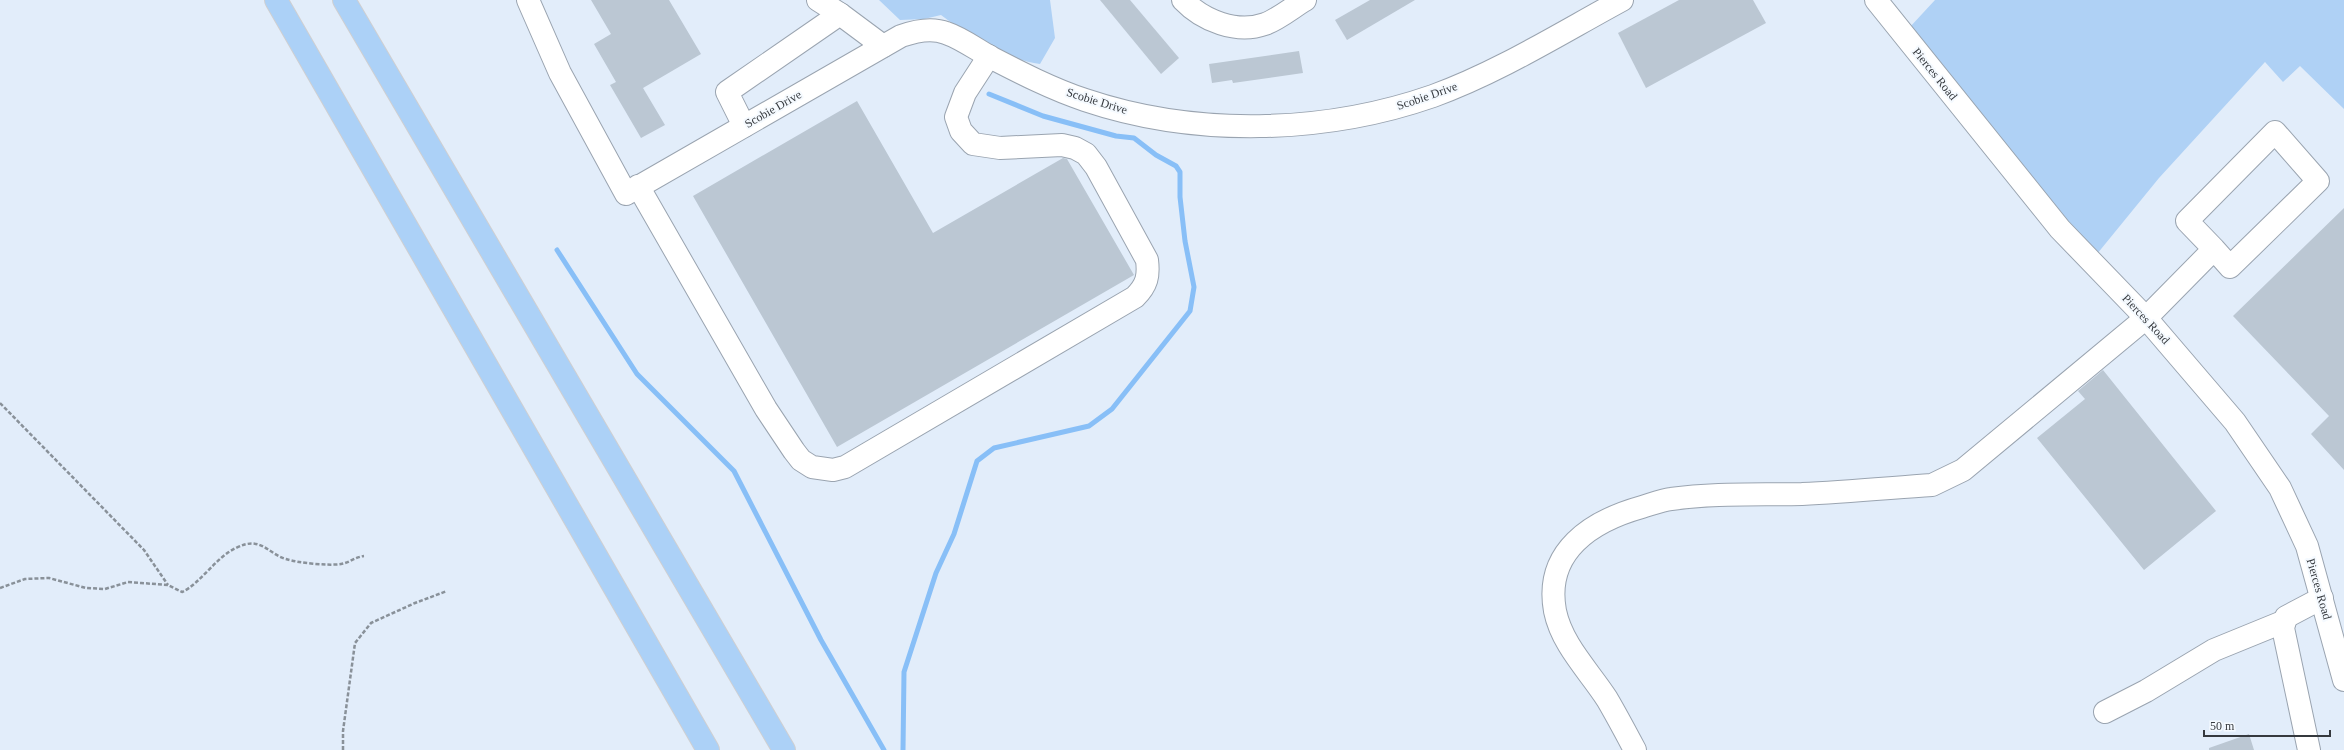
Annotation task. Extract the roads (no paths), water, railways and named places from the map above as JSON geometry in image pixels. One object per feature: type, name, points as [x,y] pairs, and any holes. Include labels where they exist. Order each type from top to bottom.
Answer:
[{"type":"highway","points":[[276,0],[708,750]]},
{"type":"highway","points":[[344,0],[784,750]]},
{"type":"street","points":[[528,0],[560,73],[766,409],[801,460],[812,468],[833,470],[845,467],[1136,296],[1144,288],[1149,275],[1147,260],[1096,167],[1086,154],[1075,148],[1062,145],[1000,148],[973,144],[961,131],[956,117],[965,93],[990,56]]},
{"type":"street","points":[[818,0],[840,14],[882,46]]},
{"type":"street","points":[[1184,0],[1193,10],[1208,19],[1230,26],[1249,26],[1266,24],[1305,0]]},
{"type":"street","name":"Scobie Drive","points":[[632,190],[882,46],[901,36],[929,30],[945,32],[1024,75],[1083,100],[1115,109],[1192,123],[1257,127],[1329,122],[1369,114],[1434,96],[1486,73],[1622,0]]},
{"type":"street","name":"Pierces Road","points":[[1876,0],[2060,229],[2146,318],[2235,422],[2280,488],[2307,546],[2344,680]]},
{"type":"street","points":[[744,126],[727,92],[840,14]]},
{"type":"street","points":[[2275,132],[2318,181],[2230,266],[2214,249],[2188,221],[2275,132]]},
{"type":"street","points":[[1635,750],[1607,699],[1573,651],[1560,627],[1555,611],[1554,594],[1556,573],[1564,555],[1573,543],[1590,529],[1621,513],[1670,499],[1709,495],[1802,494],[1932,485],[1963,470],[2146,318],[2214,249]]},
{"type":"street","points":[[2105,712],[2146,691],[2214,650],[2285,620],[2286,617],[2322,598]]},
{"type":"street","points":[[2285,620],[2284,628],[2309,750]]},
{"type":"waterway","points":[[903,750],[904,672],[936,573],[954,534],[977,461],[994,448],[1089,426],[1112,409],[1190,311],[1194,287],[1185,241],[1180,197],[1180,172],[1176,166],[1156,155],[1134,138],[1116,136],[1043,116],[989,94]]},
{"type":"waterway","points":[[557,250],[637,374],[734,471],[821,640],[884,750]]}]
